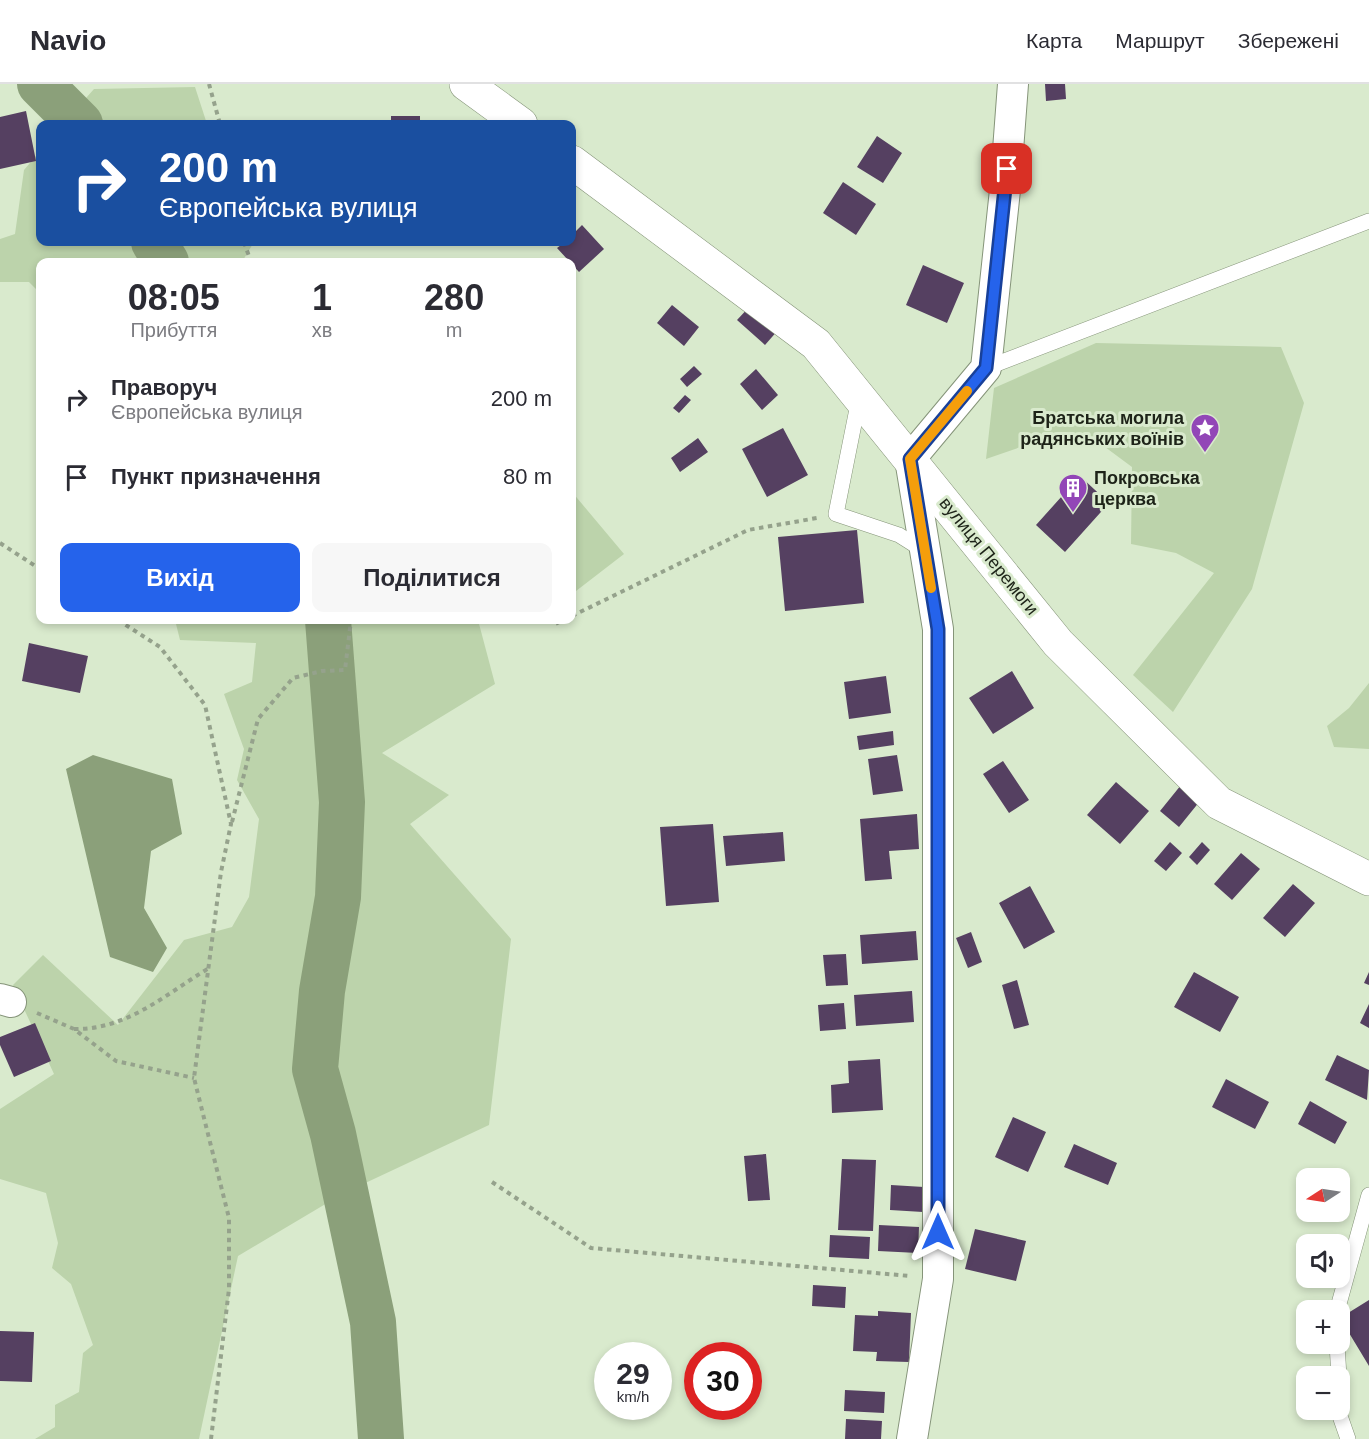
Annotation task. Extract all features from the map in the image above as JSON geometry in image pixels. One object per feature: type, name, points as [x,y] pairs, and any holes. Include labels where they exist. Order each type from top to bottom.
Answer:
[{"type":"street","points":[[467,84],[516,120]]},
{"type":"street","points":[[912,1439],[938,1278],[938,629],[910,459],[986,368],[1005,190],[1013,84]]},
{"type":"street","name":"вулиця Перемоги","points":[[576,165],[816,344],[1058,643],[1219,803],[1369,879]]},
{"type":"lane","points":[[986,368],[1369,221]]},
{"type":"lane","points":[[859,396],[836,514],[899,535],[926,552]]},
{"type":"lane","points":[[1340,1300],[1369,1195]]},
{"type":"lane","points":[[1341,1420],[1348,1439]]},
{"type":"path","points":[[209,84],[219,120]]},
{"type":"path","points":[[576,614],[748,530],[836,514]]},
{"type":"path","points":[[0,543],[36,566]]},
{"type":"path","points":[[124,624],[160,646],[205,705],[231,824]]},
{"type":"path","points":[[211,1439],[229,1289],[229,1218],[195,1078],[221,872],[258,719],[293,678],[322,671],[345,670],[351,624]]},
{"type":"path","points":[[74,1029],[97,1029],[144,1010],[208,968]]},
{"type":"path","points":[[6,1000],[74,1029],[116,1061],[195,1078]]},
{"type":"path","points":[[492,1182],[591,1248],[938,1278]]},
{"type":"shaded area","points":[[195,87],[206,120],[67,120],[94,89]]},
{"type":"shaded area","points":[[36,156],[36,246],[252,246],[244,258],[36,258],[36,289],[29,282],[0,282],[0,239],[15,234],[24,170]]},
{"type":"shaded area","points":[[1096,343],[1281,347],[1304,403],[1252,589],[1173,712],[1133,675],[1214,573],[1176,553],[1131,544],[1132,467],[1105,447],[1061,433],[986,459],[994,388]]},
{"type":"shaded area","points":[[576,497],[624,554],[576,591]]},
{"type":"shaded area","points":[[176,624],[479,624],[495,684],[382,753],[449,795],[410,824],[511,939],[489,1125],[344,1193],[238,1256],[199,1439],[35,1439],[55,1427],[55,1405],[79,1392],[83,1353],[93,1345],[71,1284],[52,1268],[58,1243],[46,1193],[0,1179],[0,1109],[54,1074],[13,985],[43,955],[118,1025],[184,940],[232,927],[249,897],[259,819],[237,780],[244,749],[224,694],[252,682],[256,643],[180,640]]},
{"type":"shaded area","points":[[1369,683],[1369,749],[1334,747],[1327,726],[1349,708]]},
{"type":"shaded area","points":[[93,755],[172,779],[182,834],[151,851],[144,908],[167,948],[153,972],[110,957],[66,769]]},
{"type":"building","points":[[1045,84],[1065,84],[1066,99],[1046,101]]},
{"type":"building","points":[[26,111],[36,161],[0,169],[0,117]]},
{"type":"building","points":[[391,116],[420,116],[420,120],[391,120]]},
{"type":"building","points":[[877,136],[902,153],[883,183],[857,167]]},
{"type":"building","points":[[843,182],[876,204],[856,235],[823,213]]},
{"type":"building","points":[[582,225],[604,249],[579,272],[576,269],[576,258],[566,258],[557,248],[576,246],[576,231]]},
{"type":"building","points":[[923,265],[964,283],[947,323],[906,305]]},
{"type":"building","points":[[672,305],[699,327],[684,346],[657,323]]},
{"type":"building","points":[[751,305],[779,329],[765,345],[737,320]]},
{"type":"building","points":[[694,366],[702,374],[687,387],[680,379]]},
{"type":"building","points":[[756,369],[778,395],[762,410],[740,384]]},
{"type":"building","points":[[685,395],[691,400],[679,413],[673,408]]},
{"type":"building","points":[[783,428],[808,475],[767,497],[742,449]]},
{"type":"building","points":[[698,438],[708,452],[680,472],[671,458]]},
{"type":"building","name":"Покровська церква","points":[[1080,476],[1109,503],[1065,552],[1036,525]]},
{"type":"building","points":[[857,530],[864,603],[785,611],[778,537]]},
{"type":"building","points":[[29,643],[88,656],[80,693],[22,681]]},
{"type":"building","points":[[1012,671],[1034,708],[993,734],[969,698]]},
{"type":"building","points":[[886,676],[891,713],[849,719],[844,682]]},
{"type":"building","points":[[893,731],[894,745],[859,750],[857,736]]},
{"type":"building","points":[[897,755],[903,791],[873,795],[868,759]]},
{"type":"building","points":[[1003,761],[1029,800],[1009,813],[983,774]]},
{"type":"building","points":[[1116,782],[1149,811],[1120,844],[1087,815]]},
{"type":"building","points":[[1181,785],[1200,801],[1179,827],[1160,811]]},
{"type":"building","points":[[917,814],[919,849],[889,851],[892,879],[865,881],[860,819]]},
{"type":"building","points":[[713,824],[719,902],[666,906],[660,827]]},
{"type":"building","points":[[783,832],[785,861],[726,866],[723,836]]},
{"type":"building","points":[[1170,842],[1182,853],[1166,871],[1154,861]]},
{"type":"building","points":[[1202,842],[1210,850],[1197,865],[1189,857]]},
{"type":"building","points":[[1241,853],[1260,869],[1232,900],[1214,884]]},
{"type":"building","points":[[1293,884],[1315,903],[1285,937],[1263,918]]},
{"type":"building","points":[[1030,886],[1055,932],[1024,949],[999,903]]},
{"type":"building","points":[[916,931],[918,960],[862,964],[860,935]]},
{"type":"building","points":[[971,932],[982,962],[968,968],[956,938]]},
{"type":"building","points":[[846,954],[848,985],[826,986],[823,955]]},
{"type":"building","points":[[1194,972],[1239,997],[1220,1032],[1174,1007]]},
{"type":"building","points":[[1369,972],[1369,985],[1364,983]]},
{"type":"building","points":[[1017,980],[1029,1025],[1014,1029],[1002,985]]},
{"type":"building","points":[[912,991],[914,1022],[856,1026],[854,995]]},
{"type":"building","points":[[844,1003],[846,1029],[820,1031],[818,1005]]},
{"type":"building","points":[[1369,1004],[1369,1028],[1360,1023]]},
{"type":"building","points":[[35,1023],[51,1061],[14,1077],[0,1045],[0,1037]]},
{"type":"building","points":[[1337,1055],[1369,1070],[1367,1100],[1325,1080]]},
{"type":"building","points":[[880,1059],[883,1110],[832,1113],[831,1085],[849,1083],[848,1061]]},
{"type":"building","points":[[1226,1079],[1269,1102],[1255,1129],[1212,1107]]},
{"type":"building","points":[[1310,1101],[1347,1122],[1335,1144],[1298,1124]]},
{"type":"building","points":[[1013,1117],[1046,1132],[1028,1172],[995,1157]]},
{"type":"building","points":[[1074,1144],[1117,1163],[1108,1185],[1064,1167]]},
{"type":"building","points":[[766,1154],[770,1200],[748,1201],[744,1156]]},
{"type":"building","points":[[842,1159],[876,1160],[873,1231],[838,1230]]},
{"type":"building","points":[[891,1185],[924,1187],[923,1212],[890,1210]]},
{"type":"building","points":[[879,1225],[919,1227],[918,1253],[878,1251]]},
{"type":"building","points":[[975,1229],[1026,1241],[1016,1281],[965,1269]]},
{"type":"building","points":[[830,1235],[870,1237],[869,1259],[829,1257]]},
{"type":"building","points":[[813,1285],[846,1287],[845,1308],[812,1306]]},
{"type":"building","points":[[1369,1300],[1369,1366],[1350,1335],[1350,1312]]},
{"type":"building","points":[[878,1311],[911,1313],[909,1362],[876,1361],[877,1352],[853,1351],[855,1315],[878,1316]]},
{"type":"building","points":[[0,1331],[34,1332],[32,1382],[0,1381]]},
{"type":"building","points":[[845,1390],[885,1392],[884,1413],[844,1411]]},
{"type":"building","points":[[846,1419],[882,1421],[881,1439],[845,1439]]},
{"type":"waterway","points":[[40,84],[76,120]]},
{"type":"waterway","points":[[156,246],[164,258]]},
{"type":"waterway","points":[[328,624],[342,802],[338,897],[322,991],[315,1069],[333,1134],[373,1322],[381,1439]]},
{"type":"slow traffic","points":[[931,588],[910,459],[967,391]]},
{"type":"place","name":"Братська могила радянських воїнів","points":[[1205,454]]},
{"type":"place","name":"Покровська церква","points":[[1073,514]]},
{"type":"route","points":[[938,1232],[938,629],[910,459],[986,368],[1007,169]]}]
